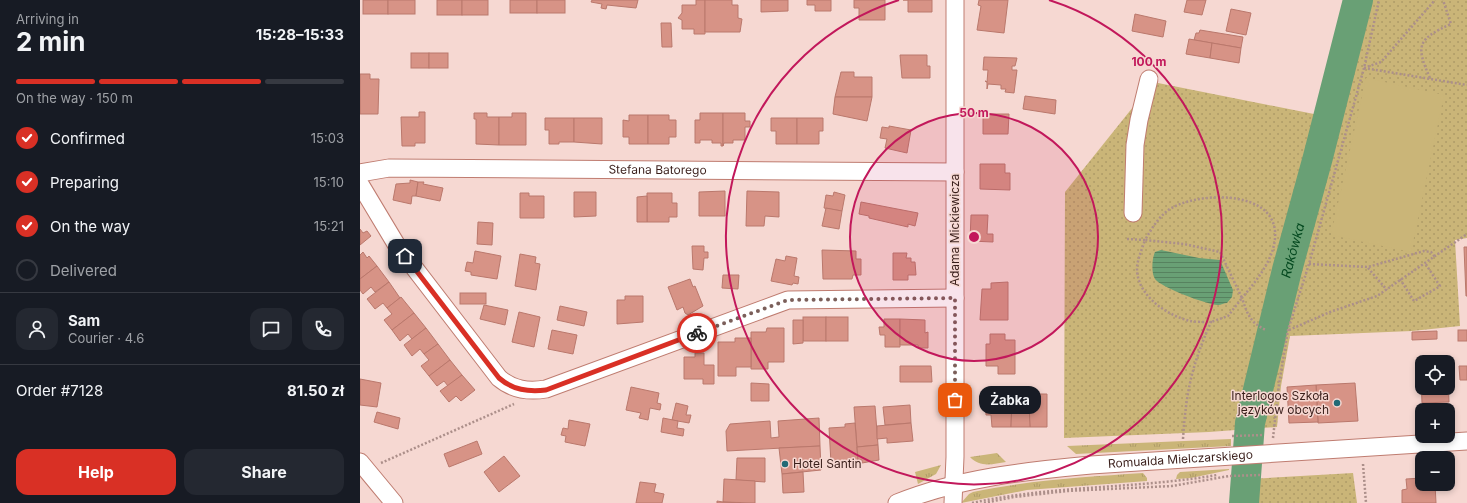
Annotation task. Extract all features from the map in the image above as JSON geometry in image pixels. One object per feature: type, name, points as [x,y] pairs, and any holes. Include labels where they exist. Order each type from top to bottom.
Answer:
[{"type":"street","name":"Adama Mickiewicza","points":[[952,503],[954,484],[955,0]]},
{"type":"street","points":[[1133,213],[1135,145],[1139,120],[1149,79]]},
{"type":"street","name":"Stefana Batorego","points":[[360,173],[389,168],[954,172]]},
{"type":"street","points":[[360,184],[396,244],[494,371],[505,383],[522,390],[546,390],[788,300],[955,298]]},
{"type":"street","name":"Romualda Mielczarskiego","points":[[897,503],[954,484],[1031,470],[1467,441]]},
{"type":"street","points":[[360,462],[394,503]]},
{"type":"path","points":[[1273,435],[1288,330],[1310,264],[1364,68],[1379,0]]},
{"type":"path","points":[[1364,68],[1381,62],[1435,0]]},
{"type":"path","points":[[1430,79],[1422,61],[1421,51],[1423,42],[1430,34],[1451,24],[1443,0]]},
{"type":"path","points":[[1364,68],[1467,85]]},
{"type":"path","points":[[1205,198],[1245,200],[1260,207],[1270,219],[1275,229],[1275,241],[1264,268],[1228,316],[1211,322],[1191,321],[1169,313],[1149,296],[1138,279],[1137,267],[1145,240],[1156,222],[1168,211],[1187,202],[1205,198]]},
{"type":"path","points":[[1288,330],[1330,312],[1376,296],[1387,290],[1400,279],[1435,257],[1467,234]]},
{"type":"path","points":[[1127,239],[1184,244],[1220,252],[1233,276],[1248,317],[1257,326],[1266,330]]},
{"type":"path","points":[[1310,264],[1368,267],[1424,251],[1431,252],[1435,257]]},
{"type":"path","points":[[1400,279],[1414,301],[1437,288],[1440,286],[1425,263]]},
{"type":"path","points":[[1368,267],[1387,290]]},
{"type":"path","points":[[1183,439],[1189,382],[1196,356],[1211,322]]},
{"type":"path","points":[[378,464],[513,405],[522,390]]},
{"type":"path","points":[[1232,436],[1264,435]]},
{"type":"path","points":[[1361,448],[1366,503]]},
{"type":"path","points":[[972,503],[1045,490],[1178,482],[1228,475],[1262,474]]},
{"type":"path","points":[[984,503],[1040,493],[1172,486],[1228,475]]},
{"type":"green space","points":[[1353,0],[1467,0],[1467,238],[1455,240],[1460,326],[1412,331],[1290,336],[1281,386],[1277,427],[1209,432],[1064,438],[1065,192],[1153,82],[1324,116]]},
{"type":"green space","points":[[1366,78],[1444,95],[1411,252],[1331,235]]},
{"type":"green space","points":[[1231,439],[1231,446],[1076,454],[1067,446]]},
{"type":"green space","points":[[997,453],[1006,462],[982,464],[970,457]]},
{"type":"green space","points":[[941,465],[936,474],[918,484],[915,472]]},
{"type":"green space","points":[[1229,469],[1191,478],[1176,479],[1180,472]]},
{"type":"green space","points":[[1143,473],[1147,478],[1147,481],[1027,490],[961,503],[969,494],[973,492],[994,488],[1058,480]]},
{"type":"green space","points":[[1353,473],[1357,503],[1231,503],[1233,480]]},
{"type":"shaded area","points":[[1161,250],[1199,258],[1220,260],[1233,290],[1232,297],[1227,303],[1219,305],[1213,304],[1185,295],[1159,282],[1155,279],[1152,269],[1155,252]]},
{"type":"building","points":[[363,0],[388,0],[388,14],[363,14]]},
{"type":"building","points":[[388,0],[415,0],[415,14],[388,14]]},
{"type":"building","points":[[437,0],[462,0],[462,15],[437,15]]},
{"type":"building","points":[[462,0],[488,0],[488,15],[462,15]]},
{"type":"building","points":[[510,0],[537,0],[537,13],[510,13]]},
{"type":"building","points":[[537,0],[565,0],[565,13],[537,13]]},
{"type":"building","points":[[592,0],[638,0],[636,8],[607,5],[606,9],[601,8],[602,4],[591,2]]},
{"type":"building","points":[[696,0],[705,0],[705,34],[694,34],[694,29],[682,29],[682,20],[678,18],[682,13],[682,5],[696,5]]},
{"type":"building","points":[[705,0],[732,0],[732,5],[738,5],[738,18],[742,19],[740,32],[705,32]]},
{"type":"building","points":[[761,0],[788,0],[788,11],[761,12]]},
{"type":"building","points":[[807,0],[831,0],[831,11],[815,11],[815,5],[807,5]]},
{"type":"building","points":[[854,0],[885,0],[885,20],[859,20],[859,8],[854,8]]},
{"type":"building","points":[[908,0],[932,0],[932,12],[908,12]]},
{"type":"building","points":[[979,0],[1008,0],[1004,33],[977,30],[981,6],[978,5]]},
{"type":"building","points":[[1187,0],[1206,0],[1202,15],[1184,12]]},
{"type":"building","points":[[1231,9],[1251,13],[1246,35],[1226,31]]},
{"type":"building","points":[[1135,14],[1166,21],[1163,37],[1132,31]]},
{"type":"building","points":[[661,23],[671,23],[672,47],[662,47]]},
{"type":"building","points":[[1200,30],[1243,37],[1241,48],[1194,40],[1196,33],[1199,33]]},
{"type":"building","points":[[1189,39],[1212,43],[1210,58],[1186,54]]},
{"type":"building","points":[[1212,43],[1241,48],[1239,63],[1210,58]]},
{"type":"building","points":[[411,53],[429,53],[429,68],[411,68]]},
{"type":"building","points":[[429,53],[448,53],[448,68],[429,68]]},
{"type":"building","points":[[900,55],[927,55],[927,66],[930,66],[930,78],[902,78]]},
{"type":"building","points":[[984,57],[1017,58],[1015,66],[1012,66],[1012,70],[1017,70],[1014,93],[1005,92],[1006,89],[1001,89],[1001,85],[988,84],[987,89],[988,70],[983,70]]},
{"type":"building","points":[[841,72],[854,72],[854,77],[872,77],[872,97],[835,97]]},
{"type":"building","points":[[360,74],[370,74],[370,79],[379,79],[378,114],[360,114]]},
{"type":"building","points":[[1025,96],[1056,100],[1055,114],[1023,109]]},
{"type":"building","points":[[835,97],[872,97],[867,121],[833,114]]},
{"type":"building","points":[[419,112],[425,112],[425,143],[415,143],[415,146],[402,146],[401,117],[419,117]]},
{"type":"building","points":[[474,113],[487,113],[487,117],[499,117],[499,145],[476,144],[476,119],[474,119]]},
{"type":"building","points":[[512,113],[526,113],[526,145],[499,145],[499,117],[512,117]]},
{"type":"building","points":[[700,113],[723,113],[723,146],[721,146],[721,143],[712,143],[712,140],[700,140],[700,143],[695,143],[695,120],[700,120]]},
{"type":"building","points":[[723,113],[745,113],[745,121],[750,121],[750,127],[745,127],[745,140],[733,140],[733,143],[724,143],[723,146]]},
{"type":"building","points":[[983,114],[1009,114],[1008,134],[983,134]]},
{"type":"building","points":[[629,115],[648,115],[648,144],[629,144],[629,137],[623,137],[623,120],[629,121]]},
{"type":"building","points":[[648,115],[669,115],[669,120],[676,120],[676,137],[669,137],[669,144],[648,144]]},
{"type":"building","points":[[545,118],[574,118],[574,142],[549,144],[549,130],[545,130]]},
{"type":"building","points":[[574,118],[602,118],[602,144],[574,142]]},
{"type":"building","points":[[771,118],[797,118],[797,144],[776,144],[776,131],[771,131]]},
{"type":"building","points":[[797,118],[823,118],[823,131],[819,131],[819,144],[797,144]]},
{"type":"building","points":[[889,126],[911,130],[907,153],[885,148],[887,139],[880,138],[882,127],[889,128]]},
{"type":"building","points":[[980,164],[1005,164],[1005,173],[1010,173],[1010,190],[980,189]]},
{"type":"building","points":[[410,180],[418,182],[416,196],[412,196],[411,204],[393,200],[396,184],[410,183]]},
{"type":"building","points":[[418,182],[424,182],[423,184],[443,188],[440,201],[416,196]]},
{"type":"building","points":[[725,191],[725,216],[699,216],[699,192]]},
{"type":"building","points":[[747,191],[779,192],[779,217],[765,216],[764,226],[746,226]]},
{"type":"building","points":[[574,192],[596,192],[596,216],[574,217]]},
{"type":"building","points":[[834,192],[845,195],[842,211],[824,208],[826,195],[833,196]]},
{"type":"building","points":[[520,193],[529,193],[529,196],[544,196],[544,218],[520,218]]},
{"type":"building","points":[[647,193],[672,193],[672,203],[677,203],[677,217],[669,217],[669,222],[647,222]]},
{"type":"building","points":[[647,196],[647,222],[637,222],[637,197]]},
{"type":"building","points":[[861,202],[918,213],[915,226],[908,224],[908,227],[869,218],[869,216],[859,214]]},
{"type":"building","points":[[826,208],[842,211],[839,229],[822,226]]},
{"type":"building","points":[[971,215],[988,215],[987,234],[993,234],[993,242],[970,241]]},
{"type":"building","points":[[478,222],[493,223],[492,245],[477,244]]},
{"type":"building","points":[[360,229],[363,233],[367,231],[371,236],[360,245]]},
{"type":"building","points":[[692,246],[704,246],[704,252],[708,252],[708,258],[704,258],[703,270],[693,269]]},
{"type":"building","points":[[1464,247],[1467,247],[1467,296],[1466,296]]},
{"type":"building","points":[[822,250],[856,251],[856,259],[861,259],[861,275],[853,275],[852,279],[823,279]]},
{"type":"building","points":[[475,251],[501,256],[497,279],[471,275],[471,272],[465,271],[467,262],[473,263]]},
{"type":"building","points":[[363,252],[367,258],[369,256],[377,266],[360,279],[360,255]]},
{"type":"building","points":[[893,253],[907,253],[906,258],[911,258],[911,262],[915,262],[916,275],[908,275],[908,280],[893,280]]},
{"type":"building","points":[[520,254],[536,257],[535,263],[540,264],[536,290],[515,286]]},
{"type":"building","points":[[786,256],[797,258],[794,276],[799,277],[798,284],[793,283],[792,285],[771,281],[776,259],[785,261]]},
{"type":"building","points":[[377,266],[389,282],[375,292],[371,287],[363,294],[360,290],[360,279]]},
{"type":"building","points":[[723,275],[739,275],[738,289],[722,288]]},
{"type":"building","points":[[690,279],[693,287],[695,286],[703,306],[688,315],[685,313],[683,307],[677,310],[668,287]]},
{"type":"building","points":[[389,282],[400,298],[387,308],[383,303],[375,309],[367,299]]},
{"type":"building","points":[[1008,282],[1008,320],[980,320],[982,289],[991,289],[991,283]]},
{"type":"building","points":[[460,293],[486,293],[486,304],[460,304]]},
{"type":"building","points":[[625,296],[643,296],[643,322],[617,324],[617,300],[625,300]]},
{"type":"building","points":[[401,297],[414,313],[392,330],[384,320],[392,314],[387,308]]},
{"type":"building","points":[[484,305],[508,310],[505,325],[480,319]]},
{"type":"building","points":[[560,306],[587,312],[584,326],[557,320]]},
{"type":"building","points":[[519,312],[540,317],[534,347],[512,342]]},
{"type":"building","points":[[414,313],[426,328],[412,339],[408,334],[400,341],[392,330]]},
{"type":"building","points":[[803,317],[826,317],[826,341],[803,341]]},
{"type":"building","points":[[826,317],[848,317],[848,341],[826,341]]},
{"type":"building","points":[[884,319],[900,319],[900,347],[885,347],[885,335],[880,335],[879,327],[884,327]]},
{"type":"building","points":[[900,319],[925,320],[925,333],[928,332],[928,348],[918,348],[918,345],[900,345]]},
{"type":"building","points":[[793,320],[803,320],[803,343],[793,344]]},
{"type":"building","points":[[426,328],[438,344],[424,354],[420,349],[412,356],[404,345]]},
{"type":"building","points":[[767,328],[784,328],[784,362],[768,362],[768,369],[751,369],[751,332],[766,332]]},
{"type":"building","points":[[552,330],[577,335],[573,354],[548,349]]},
{"type":"building","points":[[1458,330],[1467,330],[1467,341],[1458,341]]},
{"type":"building","points":[[1437,331],[1437,339],[1412,340],[1412,332]]},
{"type":"building","points":[[990,334],[1005,334],[1005,340],[1015,340],[1015,374],[998,374],[998,366],[986,366],[986,344],[990,344]]},
{"type":"building","points":[[735,338],[751,338],[751,367],[736,367],[736,376],[718,376],[718,342],[735,342]]},
{"type":"building","points":[[438,344],[450,360],[429,376],[421,366],[429,360],[424,354]]},
{"type":"building","points":[[695,353],[704,353],[704,365],[714,365],[714,384],[703,384],[703,379],[684,379],[684,357],[695,357]]},
{"type":"building","points":[[450,360],[462,375],[448,386],[444,381],[437,386],[429,376]]},
{"type":"building","points":[[900,366],[931,366],[932,382],[900,382]]},
{"type":"building","points":[[1459,366],[1467,366],[1467,380],[1460,380]]},
{"type":"building","points":[[462,375],[475,390],[461,401],[456,396],[449,402],[440,391]]},
{"type":"building","points":[[360,379],[381,383],[377,407],[360,405]]},
{"type":"building","points":[[751,383],[769,384],[769,401],[751,401]]},
{"type":"building","name":"Interlogos Szkoła języków obcych","points":[[1355,383],[1358,421],[1318,423],[1316,385]]},
{"type":"building","points":[[1316,385],[1318,422],[1289,423],[1287,387]]},
{"type":"building","points":[[631,387],[659,393],[657,403],[661,404],[660,410],[650,408],[648,420],[639,418],[641,413],[626,410]]},
{"type":"building","points":[[1038,394],[1047,394],[1047,427],[1030,427],[1028,398],[1038,398]]},
{"type":"building","points":[[1422,395],[1449,395],[1449,402],[1422,403]]},
{"type":"building","points":[[985,398],[1012,398],[1011,427],[992,427],[991,415],[986,415]]},
{"type":"building","points":[[1012,400],[1029,401],[1030,427],[1011,427]]},
{"type":"building","points":[[676,403],[688,406],[686,415],[691,415],[689,423],[672,420]]},
{"type":"building","points":[[910,405],[911,423],[885,425],[883,407]]},
{"type":"building","points":[[875,406],[878,445],[857,447],[854,407]]},
{"type":"building","points":[[377,412],[400,418],[398,429],[374,422]]},
{"type":"building","points":[[663,418],[678,421],[677,428],[684,429],[683,436],[661,432]]},
{"type":"building","points":[[819,418],[820,446],[727,451],[726,431],[730,424],[770,421],[771,438],[779,437],[778,421]]},
{"type":"building","points":[[569,420],[590,424],[585,446],[565,442],[566,436],[561,435],[563,428],[568,429]]},
{"type":"building","points":[[855,423],[858,460],[855,461],[856,463],[848,464],[848,462],[831,463],[829,428],[845,427],[845,424]]},
{"type":"building","points":[[911,423],[913,441],[887,443],[887,438],[877,439],[877,426]]},
{"type":"building","points":[[477,441],[482,454],[449,467],[444,454]]},
{"type":"building","points":[[878,445],[879,460],[862,463],[862,460],[858,460],[857,447]]},
{"type":"building","points":[[820,446],[821,470],[782,474],[779,448]]},
{"type":"building","points":[[504,456],[520,476],[499,492],[484,472]]},
{"type":"building","points":[[737,458],[765,458],[765,482],[736,480]]},
{"type":"building","points":[[803,472],[804,492],[783,493],[782,474]]},
{"type":"building","points":[[1415,478],[1415,491],[1435,491],[1436,503],[1402,503],[1402,490],[1407,489],[1406,479]]},
{"type":"building","points":[[724,479],[755,481],[755,503],[723,502]]},
{"type":"building","points":[[640,482],[656,484],[654,492],[664,494],[662,503],[636,503]]},
{"type":"building","points":[[717,501],[723,502],[741,503],[717,503]]},
{"type":"waterway","name":"Rakówka","points":[[1244,503],[1250,423],[1287,270],[1318,157],[1358,0]]},
{"type":"way so far","points":[[697,333],[788,300],[955,298],[955,400]]},
{"type":"place","name":"Żabka","points":[[955,400]]},
{"type":"place","name":"Interlogos Szkoła języków obcych","points":[[1337,403]]},
{"type":"place","name":"Hotel Santin","points":[[785,464]]},
{"type":"route","points":[[405,256],[499,378],[514,388],[522,390],[546,390],[697,333]]}]
